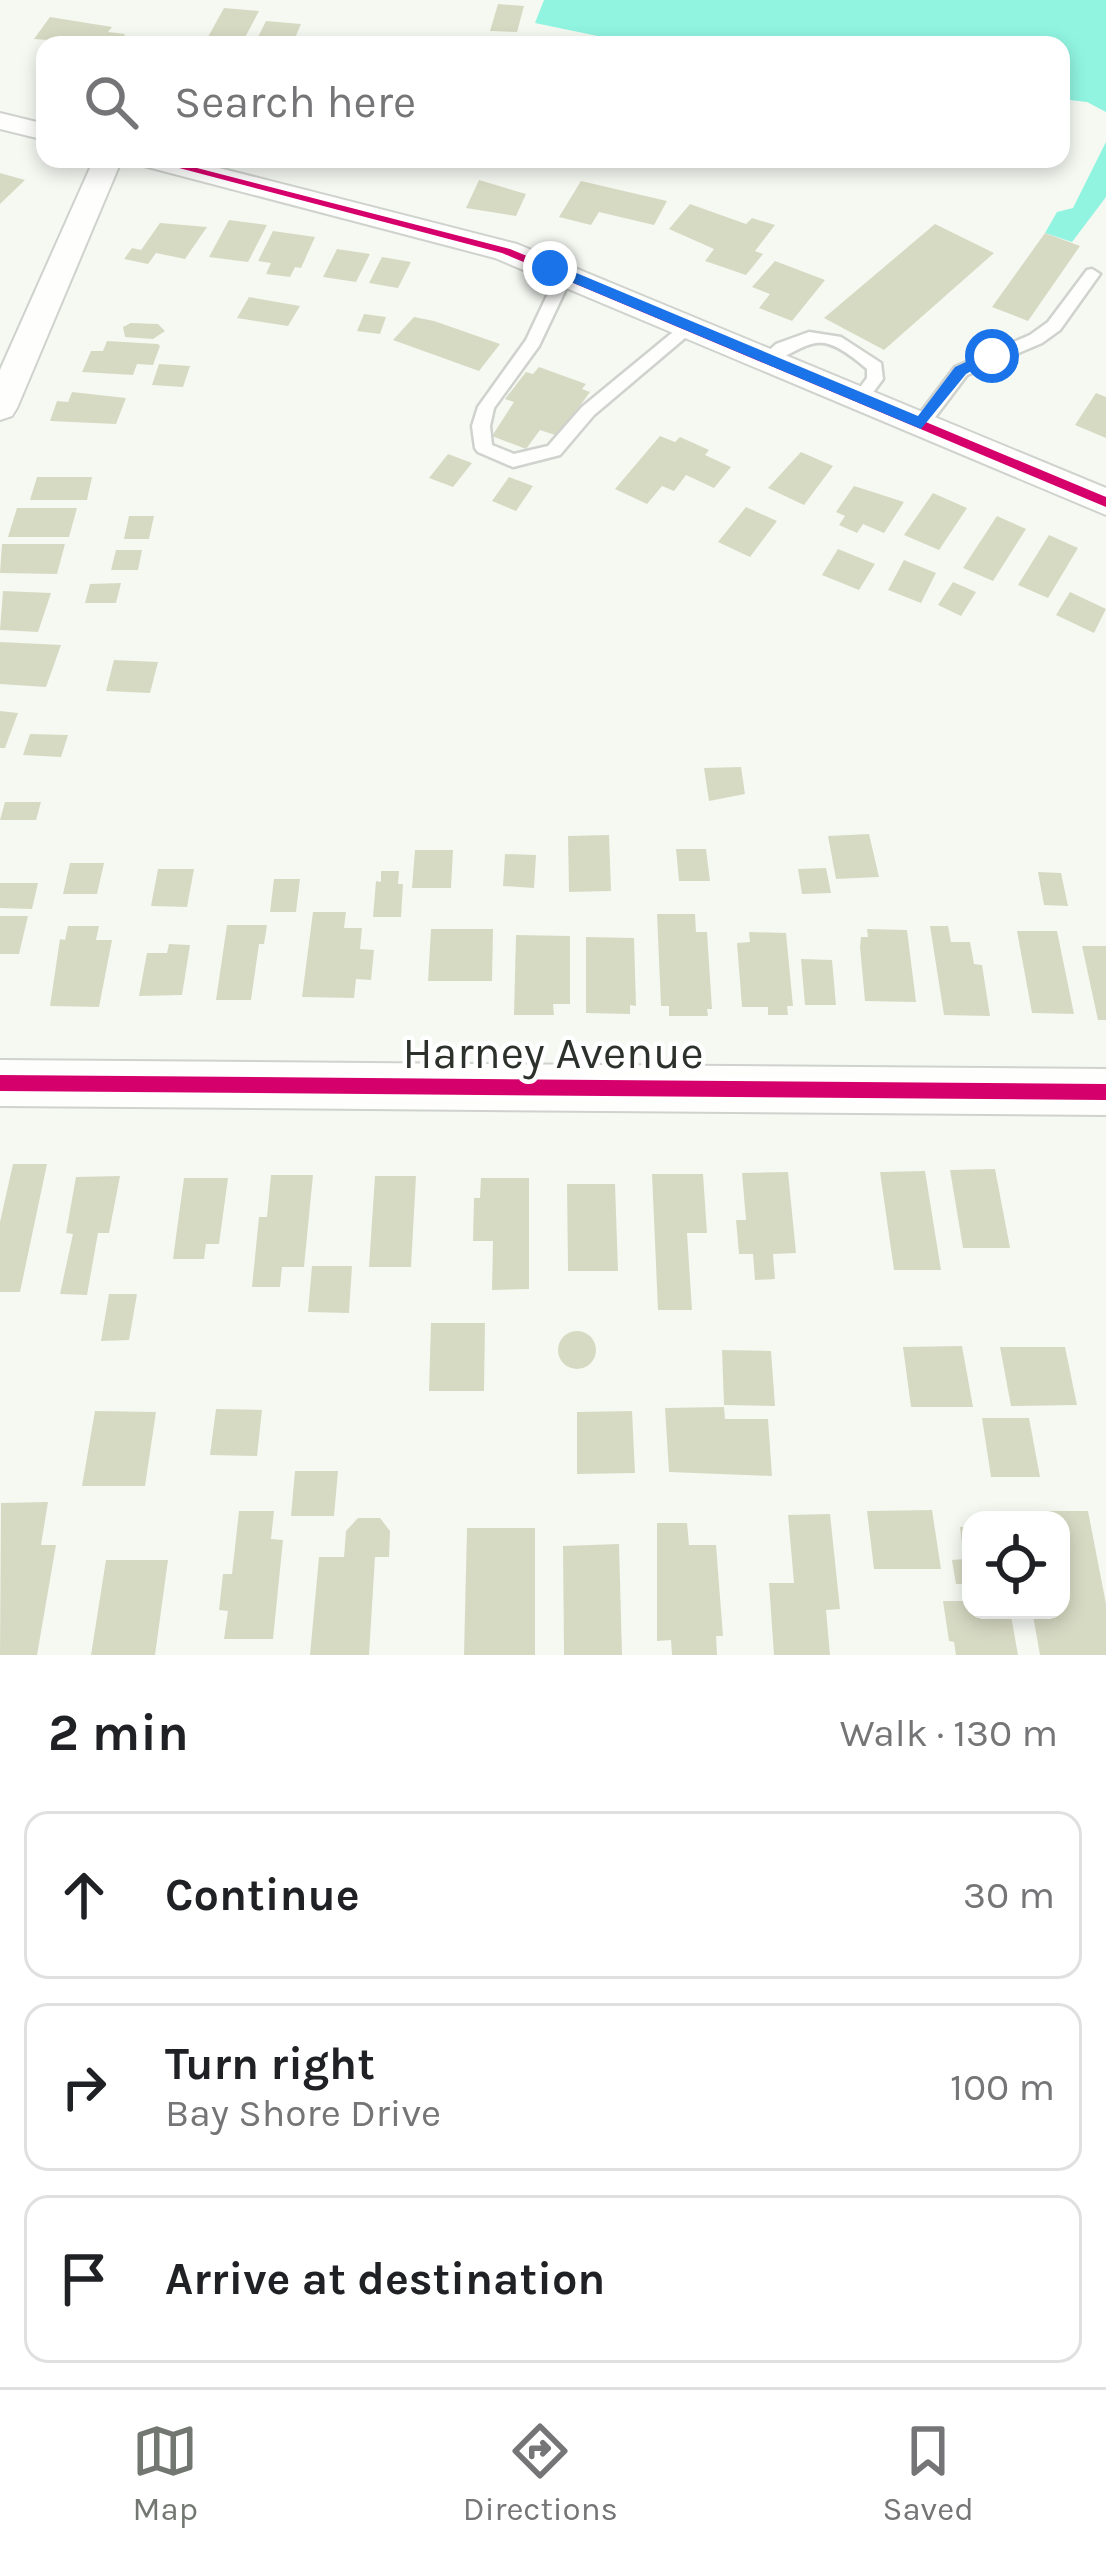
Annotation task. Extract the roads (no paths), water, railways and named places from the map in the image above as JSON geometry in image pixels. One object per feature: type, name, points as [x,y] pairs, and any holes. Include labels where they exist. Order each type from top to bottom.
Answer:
[{"type":"street","points":[[0,121],[36,130]]},
{"type":"street","points":[[0,407],[104,168]]},
{"type":"street","points":[[186,168],[461,237],[569,276],[1106,502]]},
{"type":"street","name":"Harney Avenue","points":[[0,1083],[1106,1092]]},
{"type":"lane","points":[[921,424],[961,371],[1036,339],[1054,326],[1092,274]]},
{"type":"lane","points":[[569,276],[559,286],[533,343],[486,407],[481,426],[484,448],[498,458],[529,461],[554,451],[617,385],[690,326]]}]
